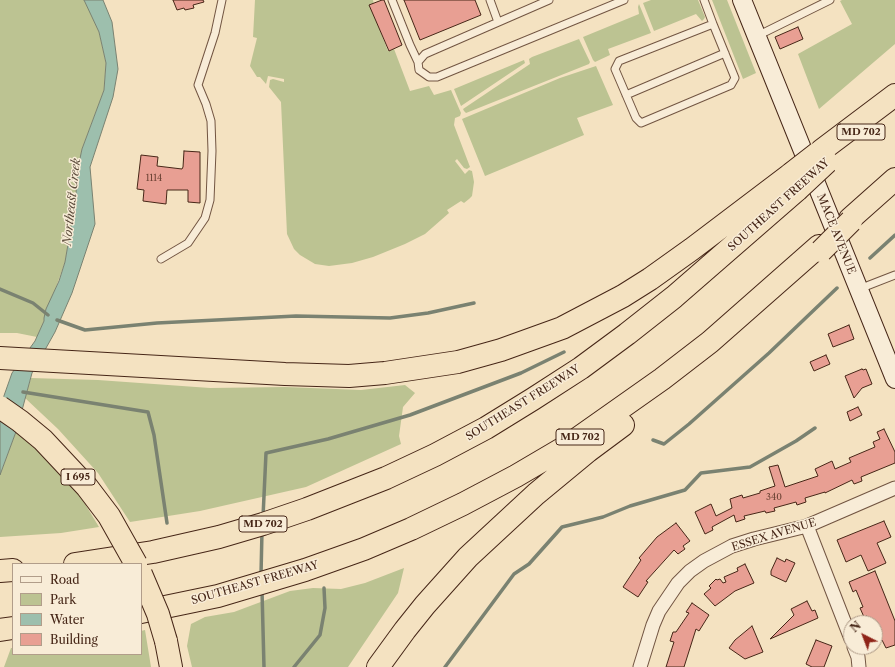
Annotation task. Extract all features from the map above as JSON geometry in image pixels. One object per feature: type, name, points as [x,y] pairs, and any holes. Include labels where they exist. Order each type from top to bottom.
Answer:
[{"type":"highway","points":[[1,358],[238,372],[349,376],[385,373],[458,362],[501,350],[562,328],[650,280],[692,249],[794,182],[895,95]]},
{"type":"highway","name":"SOUTHEAST FREEWAY","points":[[824,156],[895,102]]},
{"type":"highway","name":"SOUTHEAST FREEWAY","points":[[142,612],[218,596],[305,570],[370,546],[464,504],[516,476],[567,446],[710,342],[820,248],[895,179]]},
{"type":"highway","name":"SOUTHEAST FREEWAY","points":[[82,563],[154,552],[219,537],[263,524],[307,509],[386,478],[435,455],[486,428],[533,400],[581,368],[674,297],[794,182]]},
{"type":"highway","points":[[378,667],[425,606],[468,557],[500,526],[565,469],[665,393],[717,350],[758,314],[820,248]]},
{"type":"highway","name":"I 695","points":[[0,407],[43,440],[87,487],[109,516],[135,563]]},
{"type":"highway","points":[[0,571],[12,570]]},
{"type":"highway","points":[[142,576],[158,614],[166,641],[171,667]]},
{"type":"main road","name":"MACE AVENUE","points":[[742,0],[895,379]]},
{"type":"street","name":"ESSEX AVENUE","points":[[640,667],[653,624],[659,611],[678,583],[690,571],[704,561],[732,546],[806,526],[895,488]]},
{"type":"street","points":[[806,526],[843,619]]},
{"type":"street","points":[[858,655],[859,667]]},
{"type":"lane","points":[[161,259],[188,243],[205,218],[210,200],[212,151],[210,121],[206,104],[198,85],[214,33],[222,0]]},
{"type":"lane","points":[[392,0],[418,62],[419,70],[429,77],[437,77],[624,0]]},
{"type":"lane","points":[[490,0],[498,22]]},
{"type":"lane","points":[[418,62],[425,54],[549,0]]},
{"type":"lane","points":[[704,0],[735,78],[731,84],[641,123],[636,118],[615,69],[619,61],[713,24]]},
{"type":"lane","points":[[756,36],[830,0]]},
{"type":"lane","points":[[626,95],[725,53]]},
{"type":"lane","points":[[859,289],[895,275]]},
{"type":"green space","points":[[0,0],[84,0],[91,12],[99,32],[106,63],[104,90],[82,149],[79,163],[75,203],[65,262],[37,337],[17,333],[0,333]]},
{"type":"green space","points":[[255,0],[373,0],[379,28],[388,51],[394,49],[410,91],[429,86],[434,95],[451,90],[461,113],[460,116],[455,118],[454,125],[470,167],[467,169],[464,168],[457,159],[455,161],[465,174],[469,170],[472,171],[474,182],[472,196],[464,203],[461,201],[447,210],[449,213],[425,234],[373,257],[352,263],[329,266],[315,264],[300,255],[294,249],[287,234],[281,102],[269,87],[270,80],[273,79],[284,82],[284,79],[268,76],[266,84],[260,77],[257,77],[250,66],[257,38],[253,37]]},
{"type":"green space","points":[[651,0],[698,0],[705,17],[702,21],[696,14],[654,31],[643,3]]},
{"type":"green space","points":[[712,0],[727,0],[756,73],[743,79]]},
{"type":"green space","points":[[895,0],[895,44],[819,109],[798,54],[852,24],[840,1]]},
{"type":"green space","points":[[639,4],[651,33],[608,49],[610,55],[595,62],[583,37],[639,14]]},
{"type":"green space","points":[[579,39],[590,62],[589,64],[466,113],[464,111],[463,109],[530,64],[529,59],[532,57]]},
{"type":"green space","points":[[524,60],[525,63],[461,106],[454,89]]},
{"type":"green space","points":[[596,66],[613,105],[577,118],[584,135],[485,176],[462,119],[560,78]]},
{"type":"green space","points":[[31,378],[98,380],[210,388],[285,387],[361,390],[405,385],[415,393],[403,407],[399,436],[401,444],[306,487],[200,511],[130,522],[98,473],[58,429],[25,398]]},
{"type":"green space","points":[[17,429],[76,489],[99,527],[61,533],[0,537],[0,475]]},
{"type":"green space","points":[[404,568],[398,593],[348,667],[192,667],[187,646],[191,624],[205,617],[234,612],[290,591],[313,588],[341,589],[365,583]]},
{"type":"green space","points":[[145,630],[151,667],[4,667],[11,648],[12,655],[142,655],[142,631]]},
{"type":"water","name":"Northeast Creek","points":[[84,0],[103,0],[112,22],[118,69],[113,97],[90,167],[95,224],[72,293],[55,332],[32,373],[17,429],[0,475],[0,407],[12,373],[35,341],[44,321],[46,309],[59,281],[65,262],[82,149],[104,90],[106,63],[99,32]]},
{"type":"building","points":[[173,0],[203,0],[204,2],[193,5],[194,8],[177,10]]},
{"type":"building","points":[[384,0],[402,45],[389,51],[369,5]]},
{"type":"building","points":[[404,0],[475,0],[481,15],[420,40]]},
{"type":"building","points":[[798,27],[803,39],[780,49],[775,37]]},
{"type":"building","points":[[184,151],[200,152],[200,203],[188,202],[188,190],[167,190],[166,204],[143,201],[144,190],[137,189],[141,155],[158,157],[157,166],[182,169]]},
{"type":"building","points":[[849,325],[854,339],[833,347],[828,334]]},
{"type":"building","points":[[826,355],[830,364],[814,371],[810,362]]},
{"type":"building","points":[[862,369],[866,369],[872,384],[862,388],[854,398],[845,376]]},
{"type":"building","points":[[858,407],[862,415],[850,421],[847,412]]},
{"type":"building","points":[[884,429],[895,452],[895,463],[861,477],[862,481],[854,484],[852,480],[825,493],[805,498],[806,502],[797,505],[796,502],[774,508],[775,511],[766,513],[765,511],[744,516],[745,519],[736,522],[734,515],[712,527],[713,530],[705,534],[695,512],[711,504],[716,516],[732,508],[730,499],[742,495],[743,498],[760,493],[760,491],[775,486],[769,467],[778,465],[785,487],[818,476],[815,469],[832,461],[835,469],[851,462],[849,458],[875,447],[873,442],[880,439],[877,432]]},
{"type":"building","points":[[884,521],[891,537],[877,543],[886,563],[868,571],[861,555],[846,562],[837,540]]},
{"type":"building","points":[[676,523],[690,541],[683,546],[685,549],[678,554],[674,550],[646,581],[648,582],[638,597],[623,587],[641,560],[639,558],[657,537]]},
{"type":"building","points":[[777,558],[785,562],[786,559],[795,563],[786,582],[771,575],[771,571]]},
{"type":"building","points":[[745,564],[754,583],[735,591],[715,606],[704,594],[711,588],[709,586],[716,579],[720,579],[723,583],[726,582],[724,577],[738,571],[737,568]]},
{"type":"building","points":[[875,571],[895,621],[895,645],[886,648],[883,642],[883,615],[863,615],[860,608],[863,607],[856,590],[853,592],[849,582]]},
{"type":"building","points":[[807,601],[812,611],[815,610],[818,618],[770,639],[794,615],[791,609]]},
{"type":"building","points":[[692,603],[709,615],[699,631],[696,629],[684,667],[666,667],[674,642],[670,641],[673,632],[676,632],[689,613],[686,612]]},
{"type":"building","points":[[752,626],[763,652],[745,659],[729,648],[735,640]]},
{"type":"building","points":[[816,640],[832,646],[824,667],[812,667],[806,664]]},
{"type":"waterway","points":[[870,258],[895,235]]},
{"type":"waterway","points":[[653,440],[664,444],[689,424],[769,353],[837,288]]},
{"type":"waterway","points":[[0,289],[33,303],[48,315]]},
{"type":"waterway","points":[[57,320],[85,330],[157,323],[296,316],[390,318],[428,313],[474,303]]},
{"type":"waterway","points":[[263,517],[266,453],[328,439],[410,415],[521,373],[564,352]]},
{"type":"waterway","points":[[23,392],[148,412],[154,435],[167,523]]},
{"type":"waterway","points":[[445,667],[514,574],[529,564],[562,527],[603,517],[630,506],[685,490],[701,473],[750,467],[796,441],[815,428]]},
{"type":"waterway","points":[[261,575],[262,531]]},
{"type":"waterway","points":[[294,667],[320,635],[325,608],[324,588]]},
{"type":"waterway","points":[[262,591],[264,667]]}]
